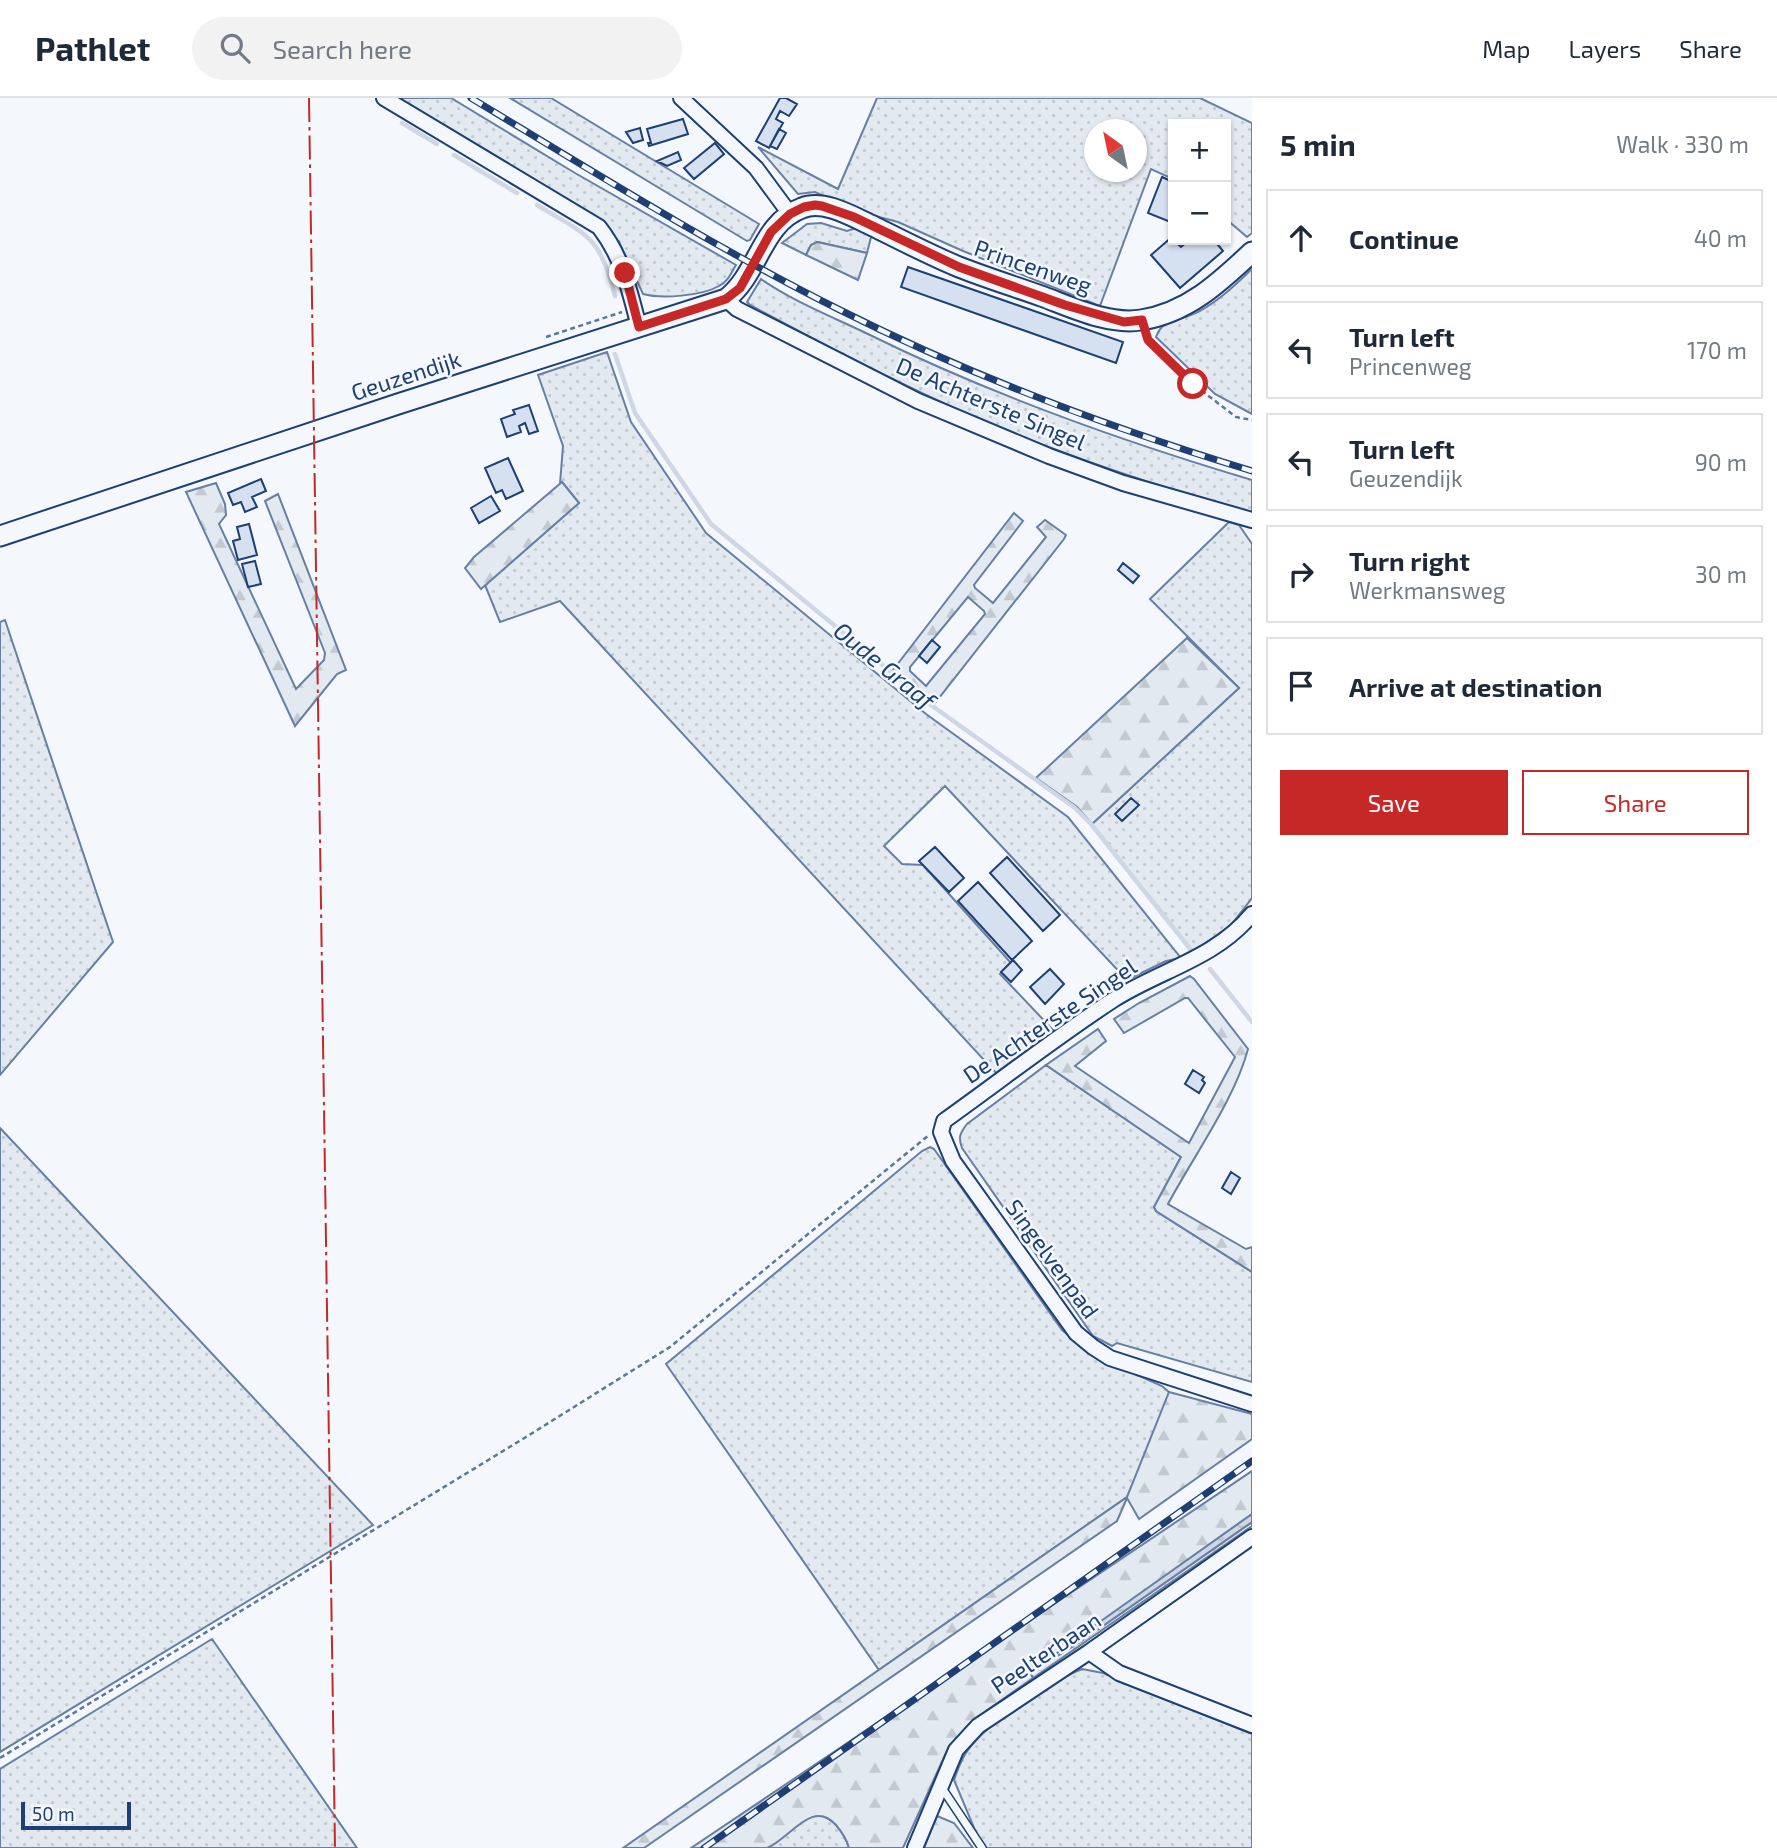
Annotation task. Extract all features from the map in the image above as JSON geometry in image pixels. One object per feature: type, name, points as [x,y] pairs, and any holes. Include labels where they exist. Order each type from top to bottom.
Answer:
[{"type":"main road","name":"Princenweg","points":[[790,214],[804,207],[822,206],[854,217],[959,267],[1054,301],[1124,322],[1142,320],[1175,310],[1204,295],[1252,252]]},
{"type":"main road","points":[[726,299],[740,288],[771,232],[790,214]]},
{"type":"main road","name":"Geuzendijk","points":[[0,536],[726,299]]},
{"type":"street","points":[[384,98],[599,227],[614,246],[625,273],[639,327]]},
{"type":"street","points":[[681,98],[756,168],[790,214]]},
{"type":"street","name":"De Achterste Singel","points":[[726,299],[737,309],[918,401],[1049,456],[1123,483],[1252,520]]},
{"type":"street","name":"De Achterste Singel","points":[[944,1121],[1113,1001],[1148,980],[1183,966],[1210,951],[1252,914]]},
{"type":"street","name":"Singelvenpad","points":[[944,1121],[941,1132],[953,1161],[1076,1333],[1110,1358],[1252,1404]]},
{"type":"street","name":"Peelterbaan","points":[[915,1848],[956,1750],[978,1726],[1089,1652],[1252,1537]]},
{"type":"street","points":[[1089,1652],[1119,1673],[1252,1725]]},
{"type":"lane","points":[[940,1785],[982,1848]]},
{"type":"path","points":[[1142,320],[1148,340],[1193,384],[1236,417],[1252,420]]},
{"type":"path","points":[[0,1758],[670,1347],[944,1121]]},
{"type":"green space","points":[[395,98],[451,98],[736,265],[725,282],[712,289],[681,296],[643,294],[619,242],[604,224]]},
{"type":"green space","points":[[510,98],[551,98],[759,224],[747,241]]},
{"type":"green space","points":[[877,98],[1200,98],[1252,123],[1252,233],[1247,237],[1231,223],[1231,119],[1168,119],[1168,177],[1151,169],[1147,180],[1147,119],[1084,119],[1084,182],[1146,182],[1100,306],[898,222],[864,213],[815,192],[798,194],[758,147],[838,189]]},
{"type":"green space","points":[[821,223],[847,231],[859,227],[872,233],[867,253],[818,242],[811,245],[806,255],[782,243],[807,224]]},
{"type":"green space","points":[[817,242],[867,253],[858,280],[806,255],[811,245]]},
{"type":"green space","points":[[1252,269],[1252,414],[1215,394],[1156,337],[1168,323],[1206,308]]},
{"type":"green space","points":[[761,279],[814,309],[1010,397],[1106,433],[1252,480],[1252,515],[1056,450],[917,391],[750,305],[747,302]]},
{"type":"green space","points":[[607,352],[631,422],[706,533],[926,714],[1068,817],[1181,958],[1166,961],[1127,980],[945,786],[884,846],[902,864],[923,865],[1011,963],[1000,974],[1054,1031],[996,1073],[560,601],[500,622],[485,585],[579,503],[562,482],[560,484],[563,446],[538,375]]},
{"type":"green space","points":[[562,482],[579,503],[481,589],[465,568],[474,557]]},
{"type":"green space","points":[[216,483],[225,504],[226,515],[219,524],[296,689],[324,660],[325,653],[265,501],[278,494],[346,670],[337,674],[295,726],[186,492]]},
{"type":"green space","points":[[1014,513],[1023,521],[974,585],[993,603],[1046,537],[1037,527],[1045,520],[1066,535],[935,703],[893,670]],"holes":[[[968,597],[985,614],[926,686],[910,671],[910,667]]]},
{"type":"green space","points":[[1229,522],[1239,525],[1252,544],[1252,898],[1231,925],[1193,952],[1092,824],[1239,688],[1150,599]]},
{"type":"green space","points":[[5,620],[113,942],[0,1075],[0,622]]},
{"type":"green space","points":[[1187,638],[1239,688],[1092,824],[1077,807],[1036,778]]},
{"type":"green space","points":[[1190,976],[1248,1049],[1224,1108],[1168,1204],[1246,1249],[1252,1247],[1252,1272],[1156,1211],[1154,1207],[1181,1157],[1046,1065],[1098,1029],[1106,1041],[1075,1066],[1189,1143],[1235,1057],[1188,998],[1124,1033],[1114,1019]]},
{"type":"green space","points":[[1046,1065],[1181,1157],[1154,1207],[1156,1211],[1252,1272],[1252,1382],[1117,1343],[1112,1346],[1093,1336],[962,1148],[960,1135],[967,1124]]},
{"type":"green space","points":[[0,1128],[373,1525],[0,1752]]},
{"type":"green space","points":[[930,1147],[1062,1330],[1094,1356],[1162,1386],[1169,1392],[1170,1398],[1127,1497],[879,1670],[666,1364]]},
{"type":"green space","points":[[1169,1392],[1252,1414],[1252,1439],[1139,1519],[1127,1498],[1117,1521],[644,1848],[623,1848],[1127,1497]]},
{"type":"green space","points":[[1252,1471],[1252,1514],[1030,1673],[1033,1678],[972,1721],[949,1746],[903,1848],[849,1848],[836,1825],[827,1818],[818,1816],[801,1823],[767,1848],[691,1848]]},
{"type":"green space","points":[[1252,1522],[1252,1526],[1033,1678],[1030,1673],[1080,1642]]},
{"type":"green space","points":[[212,1639],[357,1848],[0,1848],[0,1769]]},
{"type":"green space","points":[[1082,1669],[1103,1673],[1252,1734],[1252,1848],[986,1848],[977,1835],[954,1780],[963,1757],[990,1727],[1005,1715],[1036,1693]]},
{"type":"green space","points":[[818,1814],[838,1827],[849,1848],[767,1848],[809,1817]]},
{"type":"green space","points":[[937,1816],[954,1823],[973,1848],[924,1848]]},
{"type":"water","points":[[1252,1514],[1252,1522],[1080,1642],[1036,1669],[1077,1638]]},
{"type":"building","points":[[780,98],[797,104],[789,116],[780,111],[776,119],[783,123],[769,148],[756,141]]},
{"type":"building","points":[[683,119],[688,134],[649,146],[648,143],[651,143],[647,129]]},
{"type":"building","points":[[640,128],[643,140],[633,143],[626,132]]},
{"type":"building","points":[[779,129],[786,133],[777,149],[770,146]]},
{"type":"building","points":[[715,143],[724,154],[694,179],[684,168]]},
{"type":"building","points":[[678,152],[681,160],[667,166],[657,161]]},
{"type":"building","points":[[1162,177],[1168,180],[1168,221],[1148,213]]},
{"type":"building","points":[[1168,240],[1168,245],[1181,247],[1218,245],[1223,251],[1180,288],[1151,255]]},
{"type":"building","points":[[908,267],[1123,342],[1116,363],[901,287]]},
{"type":"building","points":[[529,405],[538,431],[529,434],[525,423],[519,426],[521,432],[507,437],[501,419],[515,414],[513,410]]},
{"type":"building","points":[[508,458],[523,491],[506,499],[502,490],[496,493],[485,468]]},
{"type":"building","points":[[261,479],[266,491],[252,497],[257,507],[245,512],[241,502],[233,505],[228,493]]},
{"type":"building","points":[[491,496],[500,511],[479,523],[471,508]]},
{"type":"building","points":[[249,524],[257,555],[238,560],[233,541],[240,539],[237,527]]},
{"type":"building","points":[[255,561],[261,584],[248,587],[242,564]]},
{"type":"building","points":[[1123,563],[1139,576],[1133,583],[1118,570]]},
{"type":"building","points":[[932,640],[940,647],[927,663],[919,656]]},
{"type":"building","points":[[1131,798],[1139,805],[1122,821],[1115,814]]},
{"type":"building","points":[[935,847],[964,878],[949,892],[919,861]]},
{"type":"building","points":[[1007,857],[1060,915],[1043,931],[990,873]]},
{"type":"building","points":[[978,882],[1032,941],[1012,960],[958,901]]},
{"type":"building","points":[[1013,960],[1022,970],[1011,982],[1001,972]]},
{"type":"building","points":[[1050,969],[1064,984],[1045,1004],[1030,987]]},
{"type":"building","points":[[1193,1070],[1204,1077],[1202,1080],[1205,1083],[1199,1093],[1185,1084]]},
{"type":"building","points":[[1231,1172],[1240,1178],[1231,1194],[1222,1188]]},
{"type":"waterway","name":"Oude Graaf","points":[[402,123],[437,144]]},
{"type":"waterway","name":"Oude Graaf","points":[[454,155],[517,193]]},
{"type":"waterway","name":"Oude Graaf","points":[[537,205],[590,239],[604,260],[615,296]]},
{"type":"waterway","name":"Oude Graaf","points":[[615,354],[635,413],[711,524],[931,705],[1075,808],[1091,824],[1191,950]]},
{"type":"waterway","name":"Oude Graaf","points":[[1210,969],[1252,1022]]},
{"type":"railway","points":[[471,98],[698,234],[791,285],[888,333],[939,357],[1094,419],[1252,471]]},
{"type":"railway","points":[[704,1848],[1252,1461]]},
{"type":"power","points":[[309,98],[335,1848]]},
{"type":"route","points":[[625,273],[639,327],[726,299],[740,288],[771,232],[779,223],[804,207],[822,206],[854,217],[959,267],[1065,305],[1124,322],[1142,320],[1148,340],[1193,384]]}]
